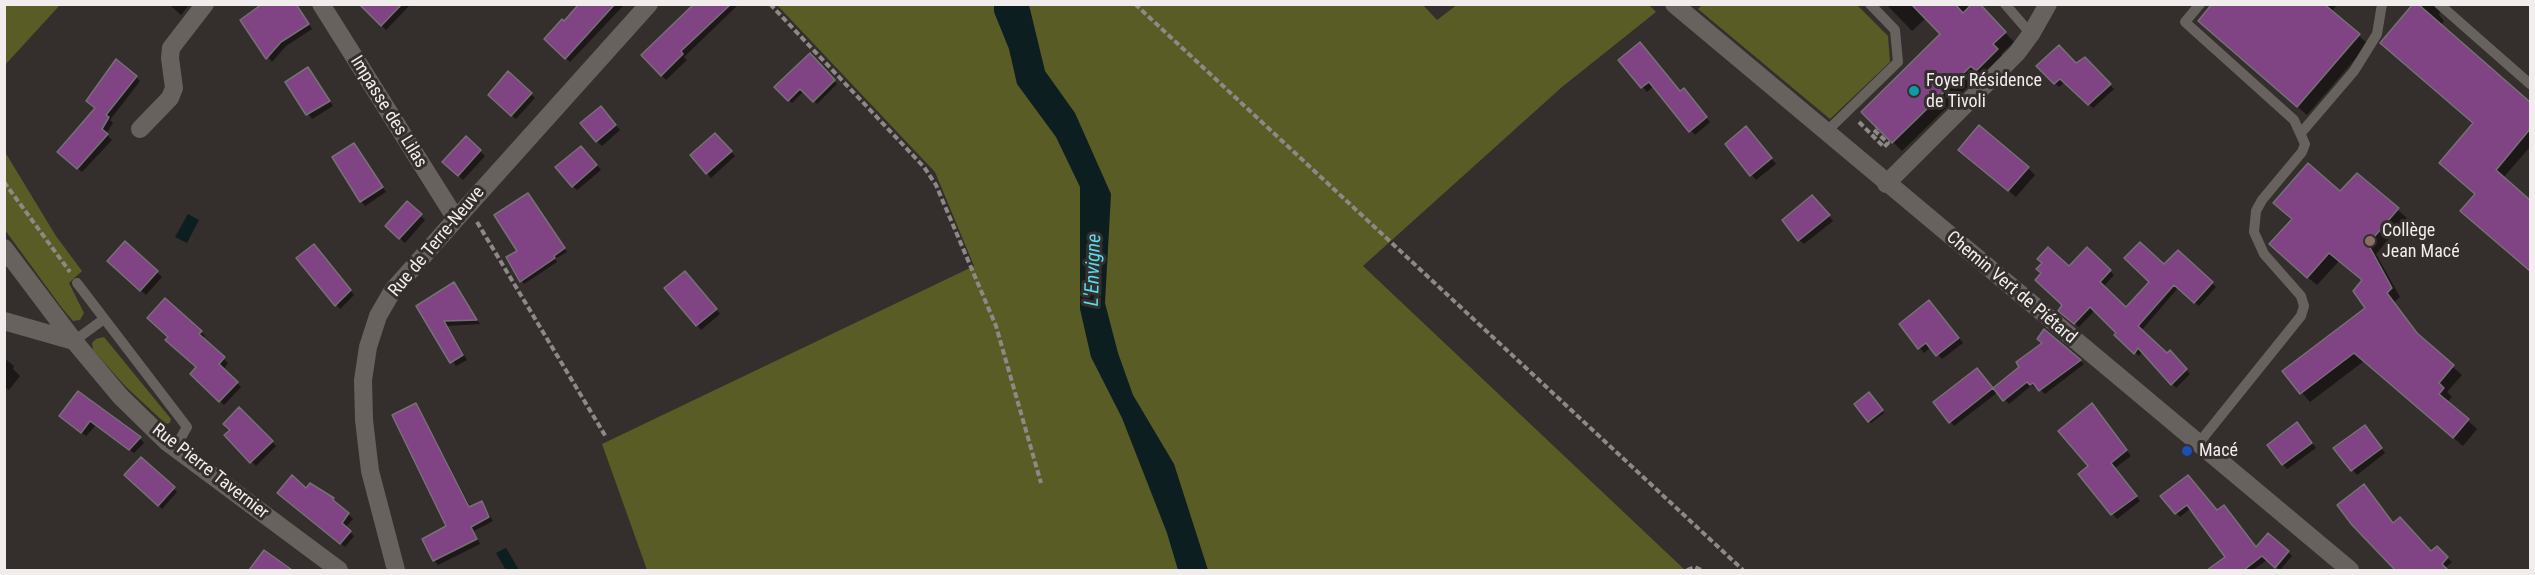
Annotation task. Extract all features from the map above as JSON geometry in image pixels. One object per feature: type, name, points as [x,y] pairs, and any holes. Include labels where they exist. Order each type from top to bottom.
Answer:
[{"type":"street","points":[[140,129],[170,98],[174,88],[171,48],[175,40],[206,4]]},
{"type":"street","name":"Impasse des Lilas","points":[[321,4],[461,213]]},
{"type":"street","name":"Rue de Terre-Neuve","points":[[396,570],[370,471],[363,390],[366,358],[378,316],[393,290],[649,4]]},
{"type":"street","name":"Chemin Vert de Piétard","points":[[1674,4],[2350,570]]},
{"type":"street","points":[[1887,184],[2017,53],[2048,4]]},
{"type":"street","name":"Rue Pierre Tavernier","points":[[4,248],[74,341],[120,396],[175,448],[339,570]]},
{"type":"street","points":[[4,321],[74,341]]},
{"type":"lane","points":[[1826,132],[1898,62],[1895,30],[1870,4]]},
{"type":"lane","points":[[2005,4],[2031,34]]},
{"type":"lane","points":[[2198,444],[2301,316],[2304,306],[2301,296],[2264,254],[2254,232],[2256,211],[2262,200],[2302,152],[2305,144],[2294,120],[2185,22],[2200,4]]},
{"type":"lane","points":[[2301,133],[2354,71],[2377,34],[2382,4]]},
{"type":"lane","points":[[2439,4],[2530,84]]},
{"type":"lane","points":[[77,283],[187,427],[175,448]]},
{"type":"lane","points":[[74,341],[104,319]]},
{"type":"path","points":[[770,4],[924,167],[936,185],[996,326],[1041,483]]},
{"type":"path","points":[[1135,4],[1743,570]]},
{"type":"path","points":[[1848,110],[1884,147],[1888,143],[1874,130],[1877,128]]},
{"type":"path","points":[[4,182],[77,283]]},
{"type":"path","points":[[461,213],[480,226],[606,437]]},
{"type":"path","points":[[1687,570],[1695,567],[1701,570]]},
{"type":"green space","points":[[1422,4],[1437,20],[1458,4],[1648,4],[1656,12],[1562,87],[1363,266],[1685,570],[647,570],[602,444],[974,266],[935,172],[777,5]]},
{"type":"green space","points":[[4,5],[60,5],[5,65]]},
{"type":"green space","points":[[1702,5],[1857,5],[1888,36],[1890,62],[1830,119],[1698,9]]},
{"type":"green space","points":[[5,152],[56,236],[82,271],[69,283],[84,313],[80,320],[73,321],[62,308],[5,230]]},
{"type":"green space","points":[[104,337],[171,419],[170,423],[166,424],[126,387],[93,350],[92,343]]},
{"type":"water","name":"L'Envigne","points":[[994,5],[1029,5],[1045,71],[1075,113],[1111,194],[1105,303],[1118,353],[1133,395],[1174,464],[1208,570],[1178,570],[1167,533],[1122,418],[1091,357],[1080,309],[1080,187],[1056,137],[1017,84],[1009,49],[994,12]]},
{"type":"water","points":[[188,214],[199,220],[187,243],[175,237]]},
{"type":"water","points":[[506,548],[519,570],[506,570],[496,553]]},
{"type":"building","points":[[262,4],[296,4],[309,24],[281,42],[266,59],[240,20]]},
{"type":"building","points":[[359,4],[402,4],[381,26]]},
{"type":"building","points":[[579,4],[615,4],[565,59],[544,39]]},
{"type":"building","points":[[694,4],[731,4],[681,51],[683,54],[661,76],[641,55]]},
{"type":"building","name":"Foyer Résidence de Tivoli","points":[[1911,4],[1955,4],[1963,13],[1972,4],[1980,4],[2006,32],[1993,44],[1998,49],[1976,71],[1971,66],[1892,143],[1861,112],[1940,34]]},
{"type":"building","points":[[2212,4],[2324,4],[2360,34],[2297,107],[2198,21]]},
{"type":"building","points":[[2413,4],[2418,4],[2530,102],[2530,129],[2496,170],[2530,200],[2530,271],[2460,211],[2475,194],[2439,163],[2473,123],[2380,43]]},
{"type":"building","points":[[1640,42],[1680,91],[1684,88],[1707,117],[1689,132],[1649,82],[1641,88],[1618,60]]},
{"type":"building","points":[[2059,45],[2076,63],[2085,57],[2111,84],[2088,105],[2060,79],[2054,84],[2036,66]]},
{"type":"building","points":[[810,53],[835,80],[813,102],[800,89],[788,101],[774,87]]},
{"type":"building","points":[[116,59],[137,76],[106,115],[109,117],[102,129],[108,134],[77,169],[57,152],[95,108],[86,101]]},
{"type":"building","points":[[308,67],[330,101],[306,115],[285,82]]},
{"type":"building","points":[[508,71],[532,93],[511,116],[488,95]]},
{"type":"building","points":[[601,106],[616,125],[596,142],[580,123]]},
{"type":"building","points":[[1979,125],[2029,167],[2008,191],[1958,150]]},
{"type":"building","points":[[1746,126],[1772,158],[1750,176],[1725,144]]},
{"type":"building","points":[[715,133],[732,151],[706,174],[690,155]]},
{"type":"building","points":[[466,136],[481,150],[458,176],[442,162]]},
{"type":"building","points":[[354,143],[383,187],[360,202],[332,157]]},
{"type":"building","points":[[581,146],[597,165],[572,187],[555,167]]},
{"type":"building","points":[[2308,163],[2340,191],[2357,173],[2399,208],[2368,244],[2392,288],[2387,293],[2417,333],[2454,365],[2439,383],[2444,388],[2439,394],[2469,419],[2453,438],[2354,353],[2300,394],[2282,371],[2365,308],[2353,291],[2362,280],[2329,253],[2307,278],[2269,244],[2292,219],[2273,203]]},
{"type":"building","points":[[528,193],[565,248],[554,256],[555,258],[520,282],[506,257],[517,251],[494,215]]},
{"type":"building","points":[[1812,195],[1830,215],[1798,241],[1782,220]]},
{"type":"building","points":[[407,201],[422,214],[399,239],[385,226]]},
{"type":"building","points":[[125,241],[158,271],[140,291],[107,261]]},
{"type":"building","points":[[2140,242],[2164,264],[2178,250],[2213,282],[2194,303],[2174,285],[2138,326],[2167,353],[2170,350],[2187,369],[2171,385],[2138,348],[2134,354],[2090,307],[2074,324],[2058,311],[2062,305],[2035,280],[2041,273],[2036,269],[2042,263],[2037,259],[2048,247],[2069,266],[2087,247],[2111,270],[2100,282],[2126,307],[2149,282],[2124,258]]},
{"type":"building","points":[[314,244],[351,290],[335,306],[296,258]]},
{"type":"building","points":[[685,271],[717,309],[696,326],[664,288]]},
{"type":"building","points":[[454,282],[477,320],[444,321],[463,355],[450,363],[416,306]]},
{"type":"building","points":[[165,298],[202,331],[199,334],[225,357],[219,364],[238,382],[219,402],[190,374],[196,367],[165,340],[168,337],[147,318]]},
{"type":"building","points":[[1929,300],[1959,338],[1936,356],[1926,343],[1918,349],[1899,324]]},
{"type":"building","points":[[2044,329],[2081,360],[2039,391],[2033,383],[2030,385],[2027,382],[2003,401],[1993,388],[2019,367],[2016,362],[2042,343],[2037,339]]},
{"type":"building","points":[[1977,368],[1993,388],[1949,423],[1933,402]]},
{"type":"building","points":[[78,391],[141,437],[129,450],[90,421],[81,433],[59,416]]},
{"type":"building","points":[[1869,392],[1883,410],[1868,422],[1854,404]]},
{"type":"building","points":[[416,403],[469,507],[482,501],[489,517],[471,527],[477,539],[433,561],[422,539],[446,526],[392,415]]},
{"type":"building","points":[[2092,403],[2127,450],[2111,463],[2137,496],[2111,515],[2078,474],[2088,466],[2058,431]]},
{"type":"building","points":[[239,407],[273,441],[250,463],[224,435],[230,430],[223,424]]},
{"type":"building","points":[[2297,422],[2312,443],[2282,465],[2267,445]]},
{"type":"building","points":[[2365,425],[2382,448],[2351,471],[2333,448]]},
{"type":"building","points":[[141,457],[175,487],[158,506],[124,475]]},
{"type":"building","points":[[292,475],[306,488],[310,483],[334,498],[333,500],[349,513],[342,523],[351,531],[340,544],[277,493]]},
{"type":"building","points":[[2188,475],[2217,510],[2224,505],[2256,547],[2268,533],[2289,551],[2275,568],[2262,556],[2244,570],[2207,570],[2225,557],[2187,505],[2175,514],[2160,496]]},
{"type":"building","points":[[2364,484],[2393,523],[2400,517],[2431,551],[2437,546],[2448,557],[2442,564],[2448,570],[2395,570],[2352,525],[2337,505]]},
{"type":"building","points":[[264,550],[292,570],[249,570]]},
{"type":"place","name":"Foyer Résidence de Tivoli","points":[[1914,91]]},
{"type":"place","name":"Collège Jean Macé","points":[[2370,241]]},
{"type":"place","name":"Macé","points":[[2187,451]]}]
